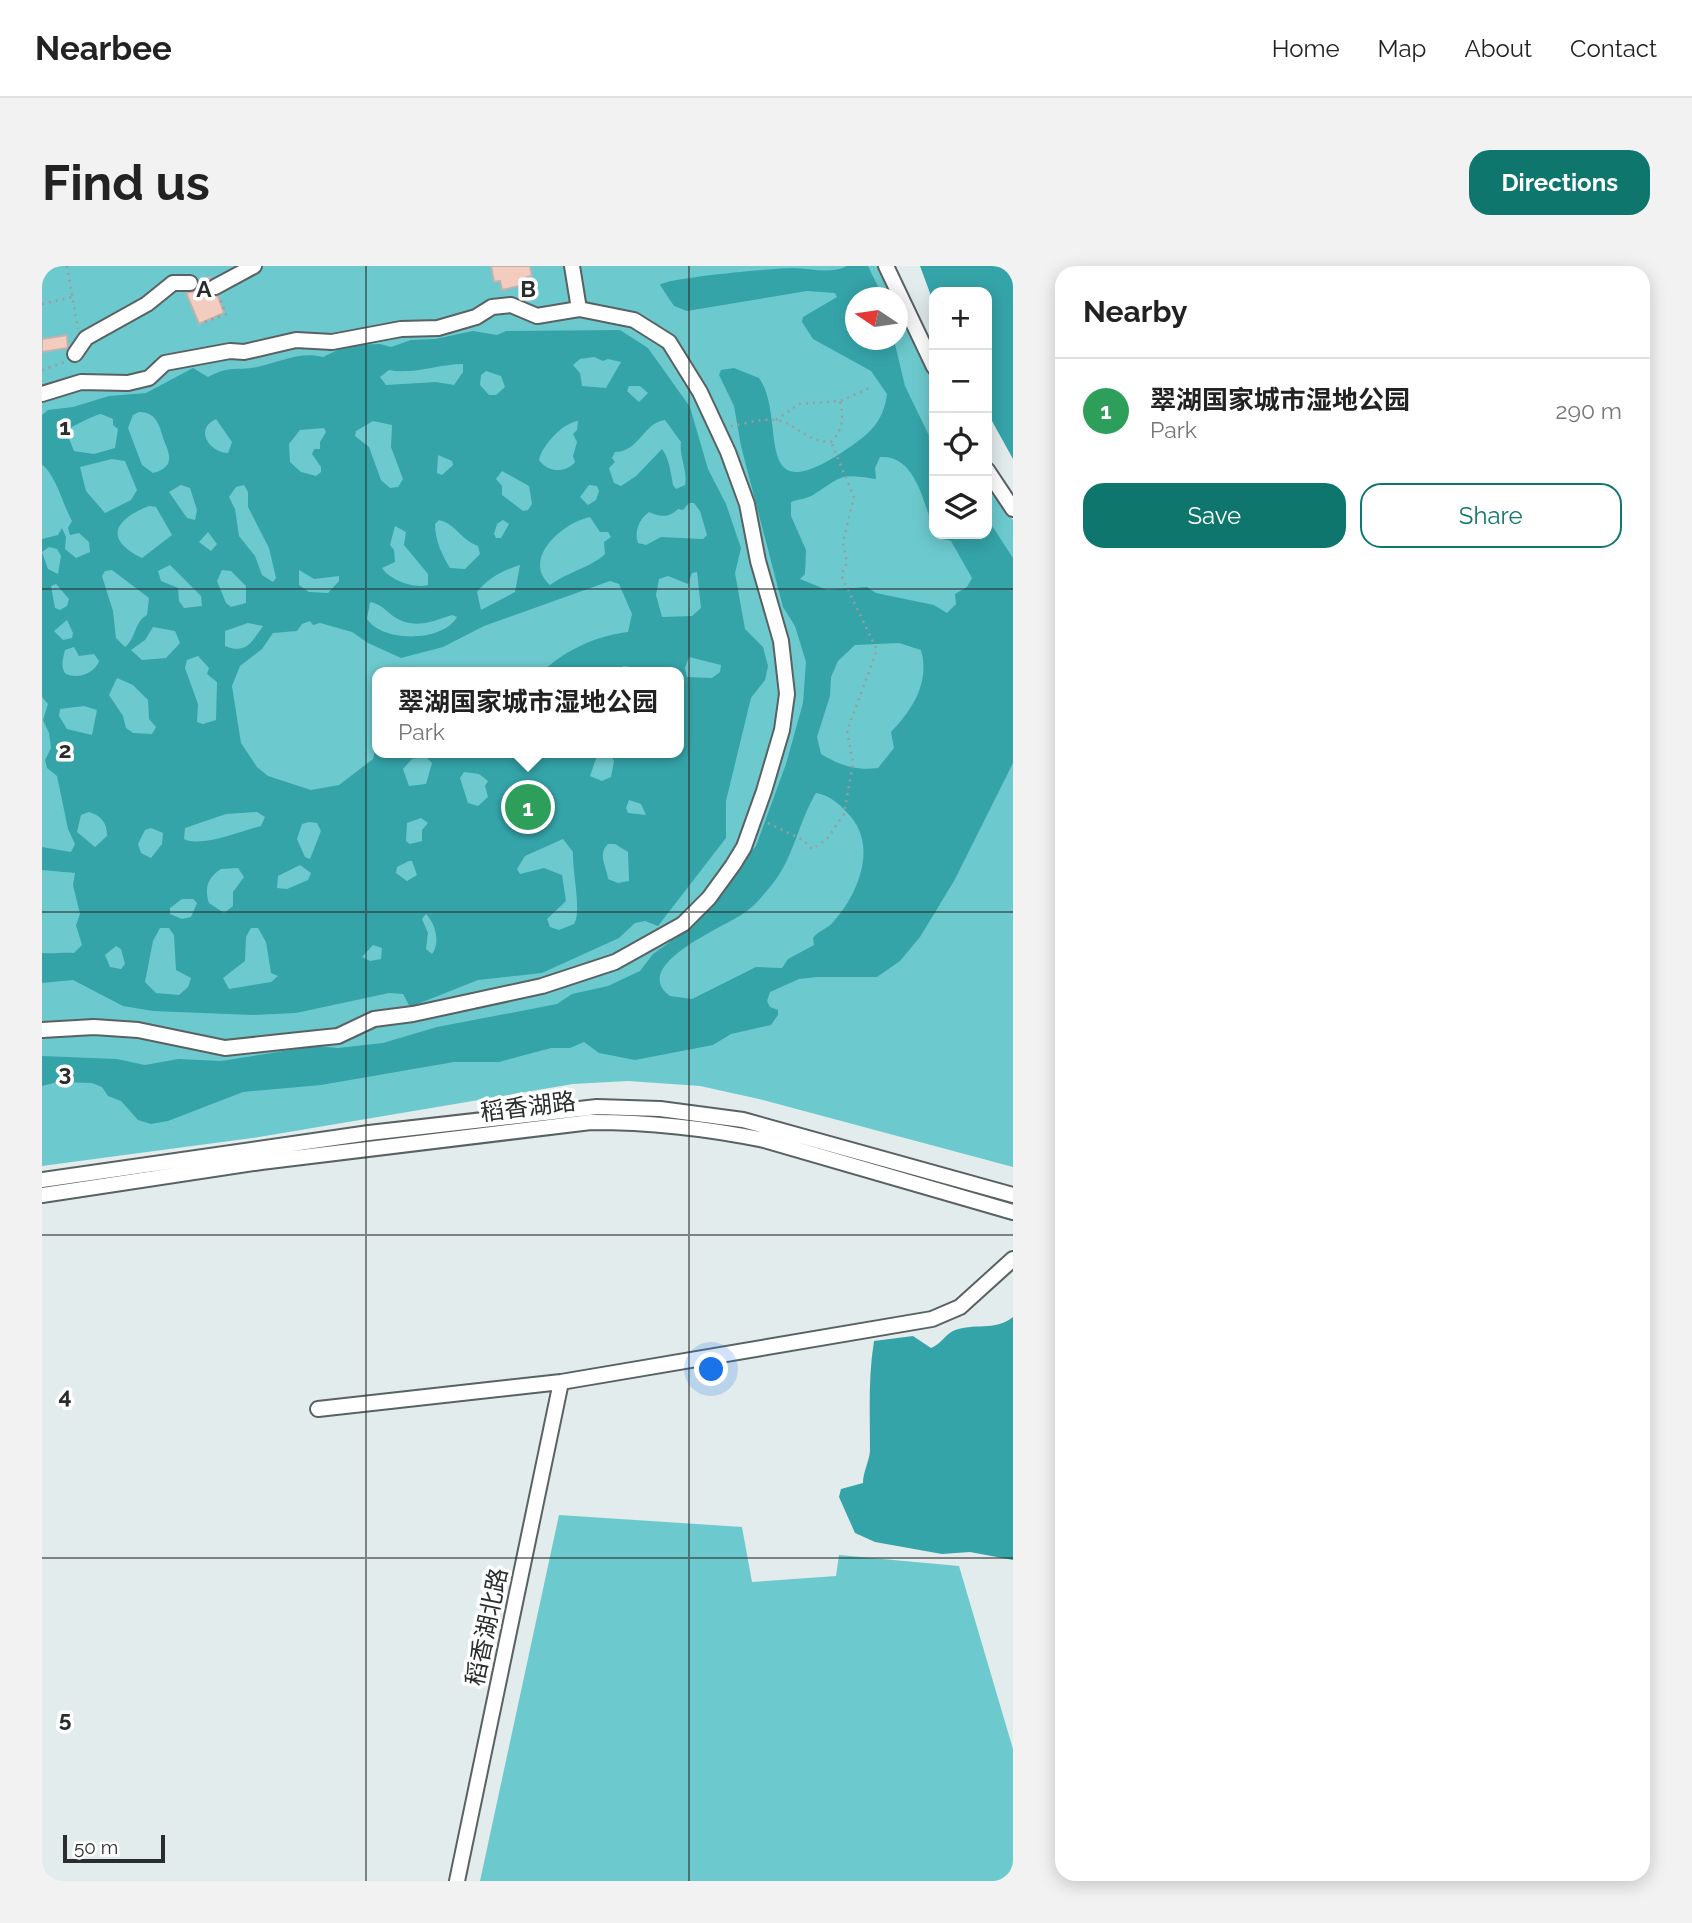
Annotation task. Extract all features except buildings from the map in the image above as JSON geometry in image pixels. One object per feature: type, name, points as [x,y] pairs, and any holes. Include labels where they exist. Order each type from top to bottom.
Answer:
[{"type":"street","points":[[215,287],[254,266]]},
{"type":"street","points":[[572,266],[579,309]]},
{"type":"street","points":[[886,266],[929,356]]},
{"type":"street","points":[[75,354],[86,338],[141,308],[173,283],[190,283]]},
{"type":"street","points":[[42,394],[81,382],[128,383],[149,378],[165,363],[230,351],[259,349],[296,340],[332,342],[401,329],[438,328],[476,317],[492,307],[511,305],[543,317],[579,309],[634,320],[654,330],[669,342],[689,371],[713,416],[747,504],[758,561],[781,641],[788,694],[782,730],[753,826],[744,847],[719,885],[683,924],[602,967],[542,986],[413,1014],[374,1019],[338,1036],[225,1048],[138,1030],[94,1027],[42,1030]]},
{"type":"street","points":[[991,476],[1013,509]]},
{"type":"street","name":"稻香湖路","points":[[42,1180],[369,1133],[597,1107],[660,1109],[743,1120],[1013,1195]]},
{"type":"street","name":"稻香湖路","points":[[42,1195],[274,1161],[590,1122],[636,1122],[724,1132],[764,1140],[1013,1212]]},
{"type":"street","points":[[318,1409],[561,1382],[932,1319],[960,1307],[1013,1259]]},
{"type":"street","name":"稻香湖北路","points":[[457,1881],[561,1382]]},
{"type":"path","points":[[42,370],[62,365],[75,354],[79,336],[67,266]]},
{"type":"path","points":[[42,304],[72,297]]},
{"type":"path","points":[[735,426],[774,420],[799,404],[840,401],[870,388]]},
{"type":"path","points":[[831,442],[838,435],[842,421],[840,401]]},
{"type":"path","points":[[774,420],[793,426],[804,436],[831,442]]},
{"type":"path","points":[[761,820],[814,849],[827,839],[844,812],[853,763],[846,738],[876,654],[876,646],[841,575],[848,561],[843,542],[854,497],[831,442]]},
{"type":"shaded area","points":[[42,266],[878,266],[889,287],[845,287],[845,350],[908,350],[908,327],[929,372],[929,539],[992,539],[992,490],[1013,520],[1013,1167],[759,1099],[700,1086],[628,1081],[573,1084],[259,1137],[42,1166]]},
{"type":"shaded area","points":[[847,266],[868,266],[878,287],[845,287],[845,350],[896,350],[905,386],[929,436],[929,516],[912,474],[893,458],[880,457],[875,468],[876,479],[847,476],[811,496],[791,502],[791,516],[806,550],[805,574],[800,579],[827,590],[867,587],[876,593],[934,605],[947,613],[956,604],[955,594],[967,587],[972,578],[951,541],[944,539],[992,539],[992,526],[1013,558],[1013,763],[954,881],[920,937],[900,961],[877,977],[799,979],[770,992],[767,1001],[770,1007],[778,1010],[778,1015],[771,1025],[731,1034],[713,1045],[635,1060],[599,1053],[584,1042],[570,1048],[551,1048],[499,1062],[454,1062],[321,1085],[243,1092],[168,1121],[151,1124],[138,1120],[121,1101],[108,1096],[102,1087],[92,1083],[58,1082],[42,1086],[42,1056],[117,1059],[145,1065],[178,1059],[221,1061],[316,1046],[338,1048],[383,1043],[437,1027],[557,1004],[572,994],[608,986],[640,971],[653,954],[670,942],[756,846],[786,764],[803,703],[806,662],[795,626],[783,607],[741,446],[734,406],[719,375],[721,370],[734,368],[759,378],[767,395],[777,454],[783,466],[795,472],[814,468],[860,440],[878,421],[887,394],[871,371],[813,339],[802,322],[803,317],[837,297],[835,293],[807,291],[687,311],[674,306],[660,285],[681,279],[745,272],[793,268],[827,271]],"holes":[[[899,643],[921,650],[923,673],[913,704],[891,732],[894,748],[878,768],[870,769],[841,764],[821,754],[817,737],[830,696],[831,677],[838,661],[855,645]],[[816,793],[826,796],[844,809],[859,829],[863,843],[857,884],[843,910],[832,924],[813,938],[814,945],[788,959],[782,968],[756,967],[692,999],[670,996],[660,984],[661,972],[670,960],[685,948],[744,913],[760,899],[787,861]]]},
{"type":"shaded area","points":[[920,266],[1013,266],[1013,459],[992,421],[992,287],[929,287],[929,290]]},
{"type":"shaded area","points":[[620,330],[648,348],[690,407],[708,469],[726,504],[741,548],[735,573],[745,629],[763,647],[768,666],[765,680],[751,698],[726,801],[726,838],[658,926],[645,921],[635,923],[619,938],[542,973],[478,980],[410,1007],[403,994],[389,993],[296,1013],[252,1015],[153,1011],[123,1006],[73,980],[42,983],[42,953],[74,953],[82,945],[76,925],[80,914],[73,885],[75,873],[42,870],[42,847],[71,852],[75,844],[68,829],[57,776],[47,768],[45,760],[51,748],[49,733],[43,720],[48,704],[42,697],[42,552],[42,539],[58,535],[62,528],[66,537],[65,549],[76,558],[90,552],[89,542],[79,533],[70,535],[68,528],[72,521],[55,483],[42,465],[42,415],[48,410],[73,407],[109,396],[146,393],[193,368],[208,377],[228,370],[257,367],[298,356],[323,357],[348,345],[380,344],[391,347],[411,340],[435,339],[473,331],[497,335],[506,331]],"holes":[[[594,357],[603,361],[608,359],[621,362],[606,388],[582,386],[580,373],[573,365],[580,359]],[[463,364],[463,372],[454,385],[436,382],[386,385],[380,377],[389,370]],[[486,371],[501,376],[505,387],[496,395],[489,395],[480,385],[481,375]],[[629,386],[640,386],[648,393],[639,402],[627,391]],[[139,412],[155,418],[167,448],[167,465],[153,473],[142,465],[128,428],[133,415]],[[101,414],[113,419],[113,425],[118,429],[115,448],[94,454],[74,451],[66,431]],[[216,419],[232,442],[228,453],[215,449],[207,439],[206,428]],[[665,420],[681,442],[685,485],[676,489],[673,485],[668,461],[662,449],[636,476],[621,486],[614,483],[609,468],[615,462],[612,458],[615,452],[623,451],[636,443],[651,426]],[[373,421],[392,425],[391,447],[403,479],[398,487],[390,488],[381,480],[369,447],[355,436],[356,431]],[[578,421],[577,430],[573,434],[577,442],[573,456],[575,462],[571,466],[556,470],[539,460],[548,442],[559,431]],[[324,428],[326,432],[320,442],[320,449],[314,449],[312,454],[321,467],[321,472],[316,476],[301,472],[290,462],[289,444],[300,430]],[[438,455],[452,461],[453,465],[442,475],[437,473]],[[112,459],[125,461],[137,490],[131,500],[105,513],[86,491],[80,467]],[[502,471],[529,486],[532,504],[528,510],[523,511],[502,495],[502,486],[496,479]],[[181,485],[190,488],[197,510],[195,520],[187,518],[169,492]],[[244,485],[248,492],[248,507],[269,548],[276,578],[273,582],[262,575],[255,556],[239,536],[235,509],[229,497],[236,487]],[[589,485],[597,486],[599,491],[596,500],[588,505],[580,497]],[[689,503],[694,503],[700,511],[707,535],[703,539],[661,537],[646,545],[638,543],[637,530],[645,515],[649,512],[661,516],[678,509],[683,510]],[[149,506],[156,507],[172,535],[142,558],[129,551],[122,543],[118,529],[128,517]],[[590,517],[600,532],[608,532],[611,537],[604,542],[605,554],[600,558],[550,585],[542,575],[540,564],[549,543],[568,526]],[[439,520],[445,522],[478,546],[480,554],[465,569],[450,568],[436,536],[435,524]],[[503,520],[509,524],[501,538],[496,538],[494,534],[497,524]],[[395,526],[406,532],[404,545],[428,574],[428,585],[409,585],[396,580],[382,568],[395,562],[394,550],[390,545]],[[208,532],[217,544],[211,551],[199,542]],[[49,547],[57,549],[61,556],[58,574],[48,569],[42,552]],[[170,565],[201,596],[202,606],[184,608],[179,601],[178,588],[161,581],[158,571]],[[520,565],[515,592],[481,610],[477,592],[502,572]],[[112,570],[149,598],[147,615],[140,622],[129,644],[125,647],[116,638],[113,611],[102,576],[105,571]],[[222,570],[231,571],[246,586],[246,603],[231,607],[226,603],[217,581]],[[299,570],[314,579],[339,576],[339,581],[328,593],[309,592],[299,585]],[[697,572],[701,608],[692,616],[662,617],[656,595],[659,579],[668,576],[688,584],[692,573]],[[56,584],[69,599],[67,606],[60,610],[55,608],[51,586]],[[370,602],[408,623],[422,623],[452,615],[457,617],[450,625],[427,635],[399,636],[386,632],[367,619]],[[67,620],[73,633],[72,638],[63,640],[54,631]],[[248,623],[263,626],[248,645],[239,649],[225,646],[225,631]],[[153,627],[175,631],[180,643],[166,658],[142,660],[131,650],[145,640]],[[74,647],[79,656],[94,654],[99,661],[85,674],[66,674],[62,663],[65,650]],[[198,656],[209,668],[207,674],[217,682],[216,720],[203,724],[197,722],[198,704],[185,668],[187,660]],[[689,657],[721,665],[720,672],[712,678],[687,677],[685,668]],[[117,678],[133,685],[148,700],[149,719],[156,727],[152,734],[133,733],[126,728],[123,716],[109,695]],[[84,706],[97,710],[92,735],[67,729],[59,716],[60,709]],[[464,772],[479,774],[488,781],[485,786],[488,797],[478,806],[468,803],[460,778]],[[629,800],[641,804],[646,815],[628,813],[626,808]],[[89,812],[97,816],[105,824],[107,836],[95,847],[77,832],[81,815]],[[257,812],[265,817],[261,826],[221,838],[191,841],[184,839],[185,828],[226,814]],[[421,818],[428,823],[422,830],[422,841],[410,844],[406,841],[407,823]],[[309,822],[317,823],[321,831],[310,859],[305,857],[297,839],[302,824]],[[151,828],[163,833],[162,844],[151,858],[141,853],[138,844],[145,830]],[[563,839],[573,852],[577,910],[574,924],[559,930],[550,927],[547,919],[566,901],[562,875],[544,868],[520,874],[517,869],[525,856]],[[608,844],[615,844],[628,852],[629,881],[618,883],[608,879],[603,857]],[[412,861],[417,875],[407,881],[396,873],[397,867]],[[300,865],[311,873],[308,880],[287,889],[277,888],[278,876]],[[238,868],[244,877],[233,892],[233,906],[224,913],[209,903],[208,883],[221,869]],[[182,899],[193,899],[197,903],[191,917],[182,919],[170,914],[170,908]],[[426,914],[436,933],[432,954],[426,949],[428,933],[422,919]],[[160,928],[169,928],[174,935],[176,970],[191,978],[188,987],[179,995],[156,993],[145,982],[153,941]],[[251,928],[258,928],[266,942],[271,973],[278,976],[271,982],[229,989],[223,978],[245,961],[246,937]],[[373,945],[382,948],[381,959],[370,961],[362,957]],[[116,946],[121,949],[125,964],[121,969],[110,967],[105,955]]]},
{"type":"shaded area","points":[[1013,1317],[1013,1560],[970,1552],[942,1554],[875,1542],[855,1533],[839,1497],[841,1489],[863,1483],[870,1451],[870,1382],[874,1341],[913,1336],[931,1348],[953,1331],[991,1326]]},
{"type":"shaded area","points":[[559,1515],[742,1527],[752,1582],[836,1576],[839,1555],[959,1566],[1013,1749],[1013,1881],[480,1881]]},
{"type":"place","name":"翠湖国家城市湿地公园","points":[[528,807]]}]
